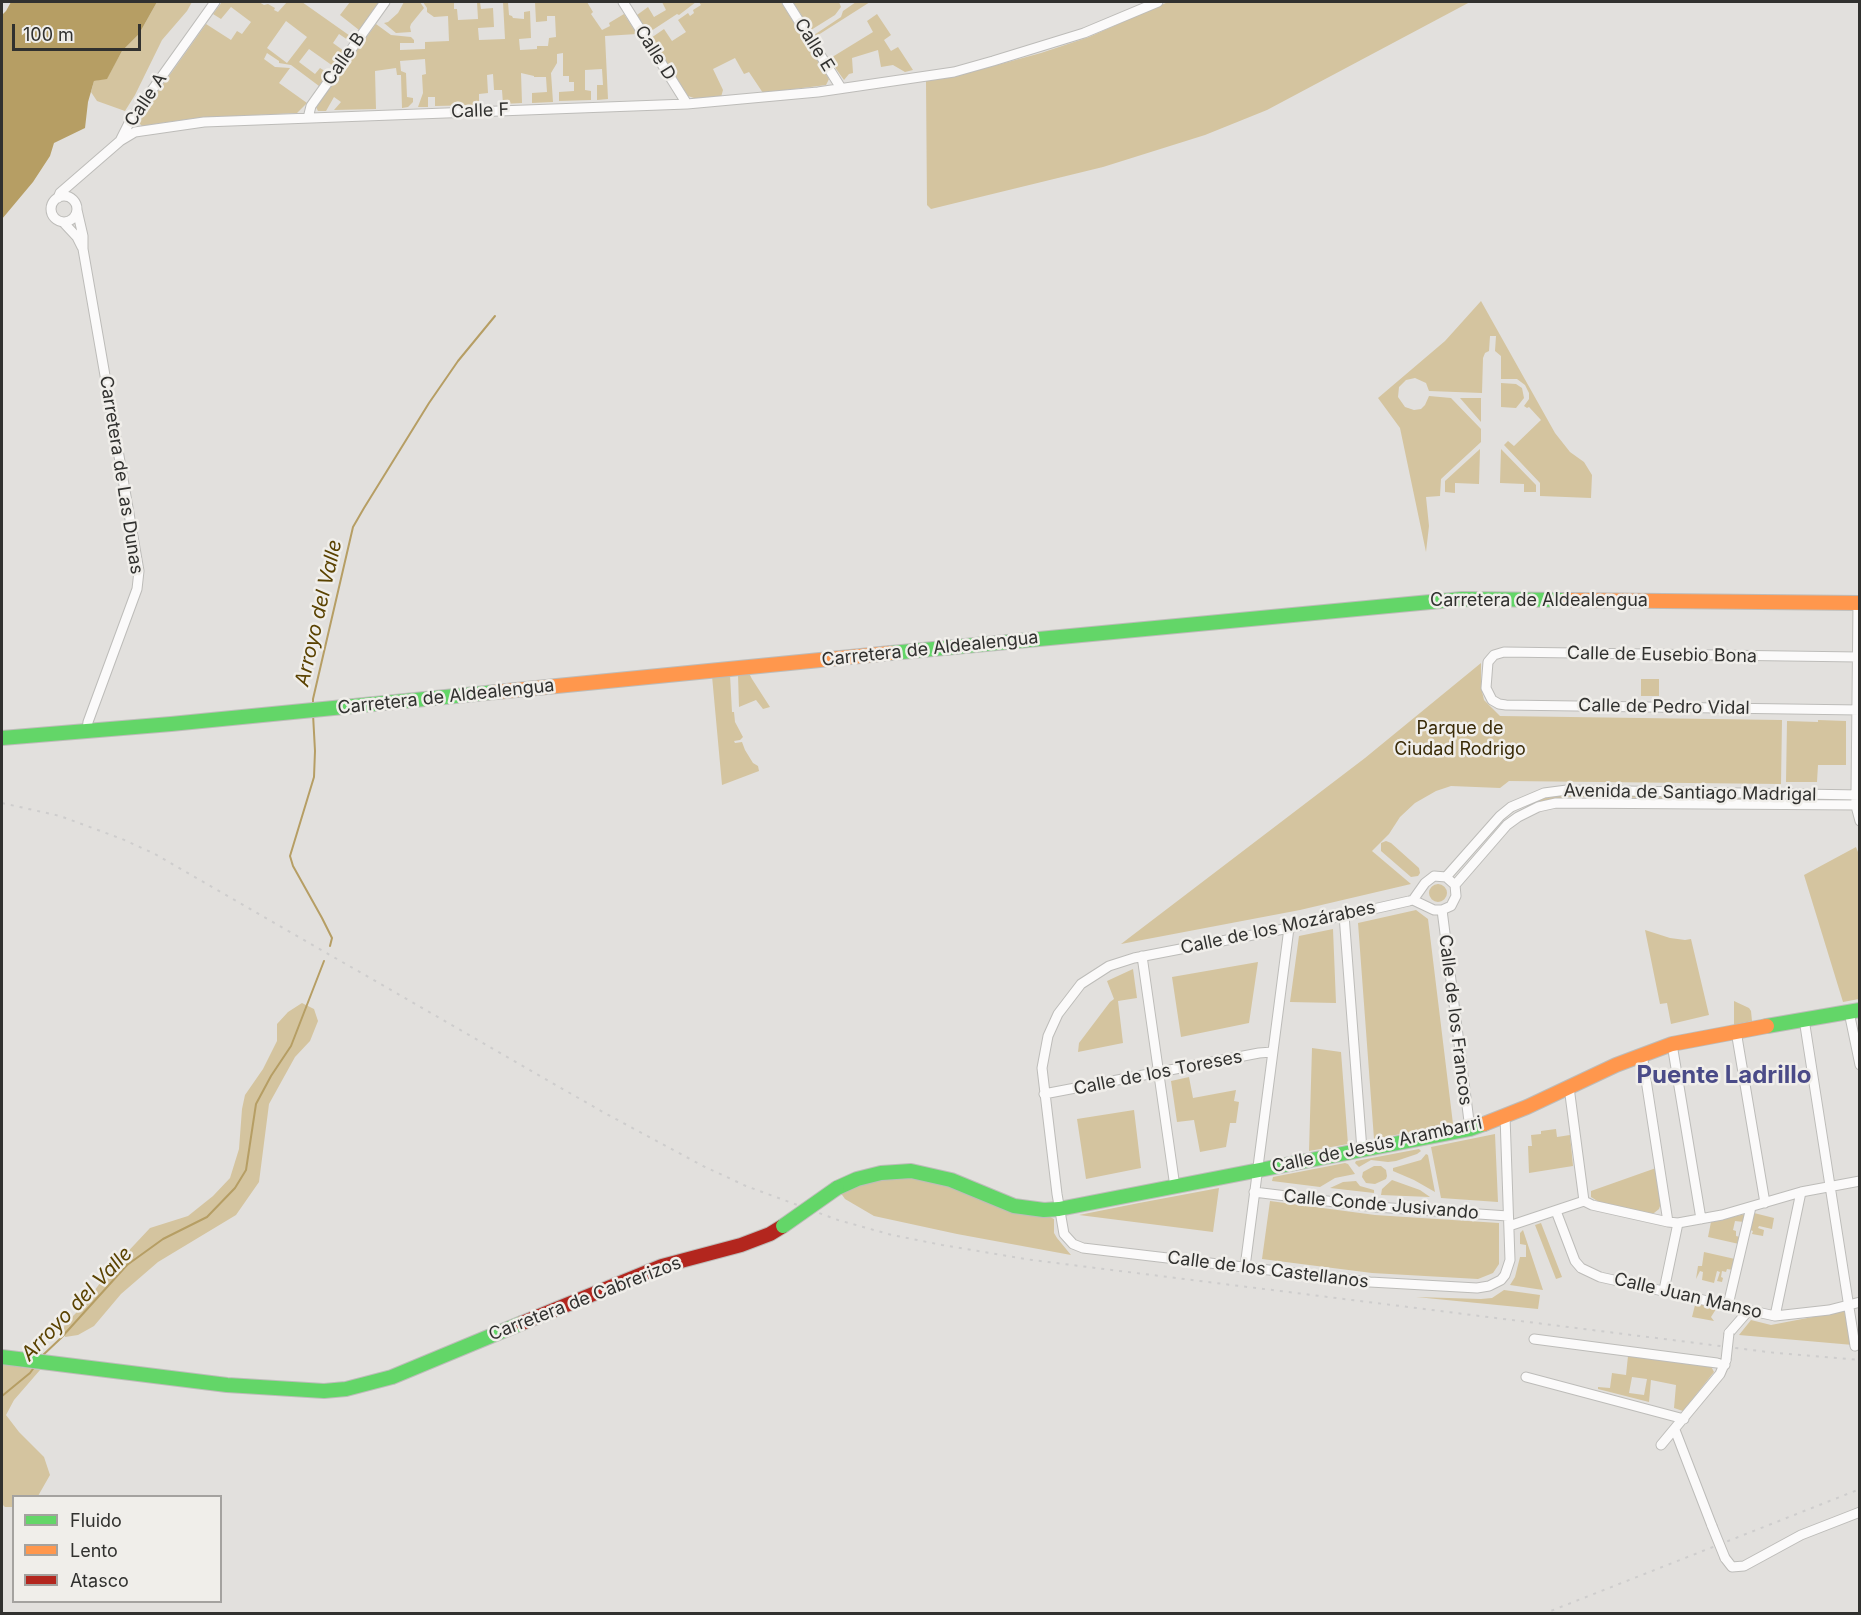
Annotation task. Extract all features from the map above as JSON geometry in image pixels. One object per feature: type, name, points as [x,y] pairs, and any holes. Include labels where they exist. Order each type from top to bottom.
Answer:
[{"type":"street","name":"Calle A","points":[[120,141],[130,121],[215,2]]},
{"type":"street","name":"Calle B","points":[[308,118],[311,106],[385,2]]},
{"type":"street","name":"Calle D","points":[[622,2],[687,104]]},
{"type":"street","name":"Calle E","points":[[787,2],[842,88]]},
{"type":"street","name":"Calle F","points":[[120,141],[135,132],[204,122],[687,104],[842,88],[954,72],[993,62],[1084,33],[1158,2]]},
{"type":"street","points":[[58,198],[62,196],[70,198],[76,207],[73,219],[63,222],[56,220],[51,214],[51,206],[70,184],[80,178],[120,141]]},
{"type":"street","name":"Carretera de Las Dunas","points":[[80,178],[75,190],[76,207],[83,236],[83,249],[139,571],[137,589],[87,730]]},
{"type":"street","name":"Carretera de Las Dunas","points":[[63,222],[83,249]]},
{"type":"street","name":"Carretera de Aldealengua","points":[[2,738],[308,711],[1462,598],[1859,603]]},
{"type":"street","points":[[1859,603],[1858,806],[1860,821]]},
{"type":"street","name":"Calle de Eusebio Bona","points":[[1486,680],[1490,659],[1499,652],[1858,657]]},
{"type":"street","name":"Calle de Pedro Vidal","points":[[1486,680],[1488,695],[1499,704],[1859,710]]},
{"type":"street","name":"Avenida de Santiago Madrigal","points":[[1446,877],[1500,816],[1511,807],[1544,793],[1567,790],[1858,794]]},
{"type":"street","name":"Avenida de Santiago Madrigal","points":[[1455,885],[1507,825],[1538,807],[1556,803],[1858,806]]},
{"type":"street","points":[[1434,876],[1446,877],[1455,885],[1456,896],[1451,906],[1442,910],[1434,910],[1413,900],[1434,876]]},
{"type":"street","points":[[1422,888],[1422,898],[1427,906]]},
{"type":"street","name":"Calle de los Mozárabes","points":[[1044,1094],[1042,1068],[1044,1052],[1058,1014],[1082,984],[1108,966],[1143,956],[1289,928],[1413,900]]},
{"type":"street","name":"Calle de los Francos","points":[[1442,910],[1470,1129]]},
{"type":"street","points":[[1344,915],[1362,1150]]},
{"type":"street","points":[[1245,1267],[1289,928]]},
{"type":"street","points":[[1143,956],[1175,1187]]},
{"type":"street","points":[[1854,1011],[1860,1065]]},
{"type":"street","name":"Calle de Jesús Arambarri","points":[[1059,1209],[1470,1129],[1506,1116],[1642,1054],[1672,1044],[1854,1011]]},
{"type":"street","points":[[1804,1019],[1855,1346]]},
{"type":"street","points":[[1736,1031],[1765,1203]]},
{"type":"street","points":[[1672,1044],[1701,1219]]},
{"type":"street","name":"Calle de los Toreses","points":[[1044,1094],[1272,1052]]},
{"type":"street","points":[[1642,1054],[1664,1202],[1673,1223],[1664,1290]]},
{"type":"street","points":[[1569,1087],[1584,1201]]},
{"type":"street","name":"Calle de los Castellanos","points":[[1044,1094],[1062,1224],[1066,1238],[1083,1248],[1370,1282],[1477,1288],[1489,1286],[1501,1280],[1508,1270],[1509,1221]]},
{"type":"street","points":[[1506,1116],[1509,1221],[1556,1211],[1584,1201],[1592,1205],[1673,1223],[1701,1219],[1801,1192],[1860,1181]]},
{"type":"street","name":"Carretera de Cabrerizos","points":[[2,1357],[227,1385],[324,1391],[346,1389],[392,1377],[662,1266],[741,1245],[770,1234],[837,1188],[856,1179],[881,1173],[911,1171],[951,1180],[1014,1206],[1044,1210],[1059,1209]]},
{"type":"street","name":"Calle Conde Jusivando","points":[[1254,1192],[1509,1221]]},
{"type":"street","points":[[1775,1316],[1801,1192]]},
{"type":"street","points":[[1654,1219],[1664,1202]]},
{"type":"street","points":[[1728,1305],[1751,1207]]},
{"type":"street","name":"Calle Juan Manso","points":[[1556,1211],[1575,1262],[1580,1267],[1600,1276],[1775,1316],[1829,1310],[1860,1302]]},
{"type":"street","points":[[1661,1445],[1720,1374],[1725,1362],[1729,1333],[1749,1310]]},
{"type":"street","points":[[1534,1340],[1717,1363],[1725,1362]]},
{"type":"street","points":[[1526,1377],[1684,1419]]},
{"type":"street","points":[[1675,1430],[1725,1558],[1732,1567],[1744,1566],[1801,1535],[1860,1512]]},
{"type":"green space","points":[[157,2],[192,2],[162,40],[125,111],[97,101],[91,92],[94,81],[107,78],[122,51],[139,34]]},
{"type":"green space","points":[[222,2],[259,2],[264,5],[268,4],[278,12],[287,2],[302,2],[353,38],[351,42],[339,34],[333,43],[344,51],[333,66],[309,49],[299,62],[315,74],[320,68],[328,73],[319,86],[291,65],[279,63],[267,53],[264,59],[275,67],[290,68],[279,83],[307,103],[297,113],[196,118],[142,126],[138,122],[139,118],[206,24],[231,40],[237,31],[242,34],[251,22],[231,7],[221,19],[213,14]],"holes":[[[286,21],[307,37],[287,63],[267,48]]]},
{"type":"green space","points":[[350,2],[378,3],[359,30],[340,15]]},
{"type":"green space","points":[[404,2],[420,2],[424,8],[411,24],[411,32],[396,33],[384,23],[398,13]]},
{"type":"green space","points":[[423,2],[454,2],[458,20],[478,19],[477,2],[480,2],[481,9],[493,8],[494,27],[478,28],[479,40],[505,39],[503,2],[508,2],[509,15],[513,18],[524,19],[524,12],[530,11],[531,38],[519,39],[520,50],[548,46],[549,38],[556,37],[555,16],[547,16],[547,21],[536,22],[535,2],[587,2],[593,12],[591,14],[602,30],[624,14],[637,34],[605,36],[608,99],[597,100],[597,85],[603,85],[602,69],[585,70],[585,90],[591,91],[591,100],[559,101],[559,92],[574,91],[574,82],[569,82],[569,76],[563,76],[563,53],[557,54],[557,63],[551,73],[553,102],[532,103],[532,93],[547,92],[546,77],[534,77],[521,73],[522,103],[503,104],[502,90],[494,90],[493,74],[487,75],[488,93],[479,94],[479,105],[435,106],[435,97],[428,97],[428,107],[418,107],[423,93],[422,75],[426,74],[425,59],[400,61],[401,71],[406,73],[407,97],[413,98],[413,102],[408,107],[402,108],[401,75],[397,75],[396,68],[375,71],[376,109],[334,110],[341,102],[334,97],[326,111],[318,111],[316,107],[376,24],[391,35],[411,37],[414,40],[414,43],[400,43],[400,50],[425,49],[425,42],[449,41],[448,16],[434,17],[427,12]]},
{"type":"green space","points":[[662,2],[696,2],[648,33],[637,15],[648,7],[654,17],[666,10]]},
{"type":"green space","points":[[699,2],[781,2],[829,79],[826,85],[763,93],[749,72],[744,74],[735,58],[713,69],[723,90],[721,97],[697,99],[688,96],[651,38],[664,29],[672,41],[686,32],[678,20],[688,13],[690,16],[694,13],[693,10],[701,5]]},
{"type":"green space","points":[[793,2],[839,2],[841,7],[835,15],[811,30]]},
{"type":"green space","points":[[856,2],[870,2],[815,37],[814,35],[841,17],[843,11]]},
{"type":"green space","points":[[1168,2],[1470,2],[1267,110],[1205,135],[1103,167],[931,209],[927,205],[926,81],[960,75],[1041,53],[1089,37]]},
{"type":"green space","points":[[877,14],[891,35],[884,40],[891,51],[898,47],[913,70],[905,72],[893,65],[881,67],[878,50],[852,58],[853,73],[844,80],[829,59],[873,32],[867,21]]},
{"type":"green space","points":[[1481,301],[1555,433],[1570,452],[1584,462],[1592,475],[1591,498],[1540,496],[1540,483],[1504,445],[1508,441],[1514,446],[1541,420],[1529,407],[1524,406],[1529,399],[1525,385],[1517,379],[1501,379],[1501,356],[1495,351],[1496,336],[1490,336],[1489,351],[1483,358],[1482,393],[1429,391],[1426,383],[1415,378],[1406,380],[1399,387],[1398,397],[1405,407],[1414,410],[1421,409],[1429,396],[1451,398],[1481,429],[1481,442],[1441,479],[1440,496],[1426,497],[1429,526],[1426,552],[1400,428],[1378,398],[1445,341]]},
{"type":"green space","points":[[1501,383],[1516,384],[1522,388],[1524,398],[1516,408],[1501,407]]},
{"type":"green space","points":[[1460,398],[1481,398],[1481,422]]},
{"type":"green space","points":[[1480,449],[1479,484],[1455,483],[1455,493],[1445,492],[1445,481]]},
{"type":"green space","points":[[1501,449],[1536,485],[1536,492],[1524,492],[1524,484],[1500,483]]},
{"type":"green space","name":"Parque de Ciudad Rodrigo","points":[[1481,663],[1481,687],[1484,700],[1500,716],[1782,720],[1781,784],[1509,781],[1500,788],[1451,786],[1436,791],[1415,803],[1400,817],[1389,834],[1372,851],[1411,884],[1300,910],[1121,944],[1365,758]]},
{"type":"green space","points":[[749,673],[770,707],[763,709],[756,700],[739,707],[738,675]]},
{"type":"green space","points":[[730,675],[732,712],[734,712],[735,722],[743,737],[734,741],[735,743],[742,742],[759,771],[722,785],[712,676]]},
{"type":"green space","points":[[1641,679],[1659,679],[1659,696],[1641,696]]},
{"type":"green space","points":[[1818,720],[1846,721],[1846,765],[1818,765],[1817,782],[1786,782],[1787,721],[1818,722]]},
{"type":"green space","points":[[1566,795],[1653,796],[1653,798],[1566,797],[1540,802],[1539,799]]},
{"type":"green space","points":[[1659,796],[1839,799],[1839,801],[1659,799]]},
{"type":"green space","points":[[1386,841],[1419,868],[1418,876],[1411,877],[1381,851],[1381,843]]},
{"type":"green space","points":[[1856,847],[1860,857],[1859,999],[1843,1002],[1804,875]]},
{"type":"green space","points":[[1434,884],[1442,884],[1447,889],[1445,900],[1434,902],[1429,897],[1429,889]]},
{"type":"green space","points":[[1416,910],[1428,919],[1453,1124],[1374,1139],[1358,923]]},
{"type":"green space","points":[[1333,929],[1336,1003],[1290,1002],[1299,936]]},
{"type":"green space","points":[[1645,930],[1670,938],[1691,939],[1709,1015],[1671,1024],[1667,1003],[1660,1004]]},
{"type":"green space","points":[[1258,962],[1249,1023],[1181,1037],[1172,977]]},
{"type":"green space","points":[[1133,969],[1137,998],[1118,1001],[1123,1043],[1078,1052],[1079,1043],[1114,999],[1107,981]]},
{"type":"green space","points":[[1734,1001],[1749,1008],[1752,1021],[1734,1025]]},
{"type":"green space","points":[[302,1003],[314,1009],[318,1021],[310,1041],[295,1057],[269,1104],[259,1182],[236,1215],[158,1262],[121,1294],[94,1326],[78,1335],[65,1337],[63,1330],[65,1324],[150,1228],[188,1216],[213,1196],[230,1178],[239,1149],[245,1095],[263,1069],[277,1041],[277,1024],[288,1012]]},
{"type":"green space","points":[[1312,1048],[1341,1052],[1348,1144],[1309,1151]]},
{"type":"green space","points":[[1189,1077],[1193,1098],[1236,1090],[1234,1101],[1239,1102],[1236,1123],[1230,1123],[1226,1147],[1200,1152],[1194,1120],[1177,1122],[1171,1081]]},
{"type":"green space","points":[[1134,1110],[1141,1168],[1086,1179],[1077,1119]]},
{"type":"green space","points":[[1556,1129],[1557,1137],[1570,1135],[1573,1166],[1529,1173],[1528,1146],[1532,1146],[1531,1135]]},
{"type":"green space","points":[[1495,1134],[1498,1202],[1441,1198],[1431,1147]]},
{"type":"green space","points":[[1419,1149],[1421,1151],[1417,1154],[1396,1161],[1371,1160],[1359,1167],[1355,1163],[1356,1161]]},
{"type":"green space","points":[[1426,1154],[1435,1192],[1393,1171],[1393,1168],[1421,1160]]},
{"type":"green space","points":[[1345,1163],[1355,1174],[1335,1178],[1320,1187],[1272,1181],[1273,1177]]},
{"type":"green space","points":[[1374,1166],[1381,1166],[1386,1170],[1386,1179],[1375,1184],[1366,1183],[1362,1177],[1363,1172]]},
{"type":"green space","points":[[1656,1168],[1661,1203],[1659,1209],[1654,1213],[1599,1202],[1591,1197],[1591,1191]]},
{"type":"green space","points":[[893,1177],[931,1179],[1048,1216],[1054,1219],[1054,1233],[1071,1255],[874,1216],[845,1199],[840,1192]]},
{"type":"green space","points":[[1392,1180],[1420,1190],[1430,1197],[1381,1195],[1382,1189]]},
{"type":"green space","points":[[1356,1181],[1360,1186],[1374,1190],[1374,1193],[1330,1188],[1343,1182]]},
{"type":"green space","points":[[1219,1188],[1213,1232],[1079,1215],[1139,1203]]},
{"type":"green space","points":[[1270,1201],[1375,1215],[1499,1223],[1499,1264],[1493,1273],[1478,1279],[1372,1273],[1262,1259]]},
{"type":"green space","points":[[1754,1213],[1774,1218],[1772,1229],[1759,1226],[1758,1228],[1764,1230],[1763,1236],[1752,1234],[1753,1231],[1750,1230]]},
{"type":"green space","points":[[1745,1214],[1744,1222],[1735,1221],[1733,1230],[1736,1231],[1736,1236],[1740,1237],[1739,1244],[1708,1237],[1711,1222]]},
{"type":"green space","points":[[1541,1223],[1562,1277],[1556,1279],[1535,1225]]},
{"type":"green space","points":[[1523,1230],[1543,1290],[1510,1285],[1515,1277],[1520,1257],[1526,1257],[1526,1245],[1520,1244],[1520,1233]]},
{"type":"green space","points":[[1704,1252],[1735,1259],[1733,1270],[1722,1271],[1722,1282],[1717,1281],[1720,1272],[1717,1271],[1714,1283],[1702,1280],[1703,1272],[1700,1271],[1696,1279],[1698,1266],[1702,1266]]},
{"type":"green space","points":[[1504,1290],[1540,1295],[1538,1309],[1416,1297],[1481,1299],[1492,1298]]},
{"type":"green space","points":[[1696,1301],[1718,1306],[1711,1317],[1714,1321],[1692,1317]]},
{"type":"green space","points":[[1849,1310],[1853,1345],[1739,1335],[1751,1320],[1771,1325]]},
{"type":"green space","points":[[1628,1356],[1711,1366],[1714,1372],[1683,1411],[1674,1408],[1676,1385],[1651,1380],[1649,1402],[1598,1389],[1598,1387],[1610,1388],[1612,1373],[1626,1375]],"holes":[[[1632,1377],[1647,1379],[1644,1395],[1629,1393]]]},
{"type":"green space","points":[[2,1364],[40,1370],[14,1400],[6,1415],[44,1457],[50,1475],[39,1495],[12,1495],[12,1507],[5,1507],[2,1504]]},
{"type":"shaded area","points":[[11,2],[157,2],[139,34],[122,51],[107,79],[94,81],[88,102],[85,128],[54,143],[50,156],[33,182],[2,219],[2,15]]},
{"type":"waterway","name":"Arroyo del Valle","points":[[313,705],[353,527],[429,403],[458,361],[495,316]]},
{"type":"waterway","name":"Arroyo del Valle","points":[[313,714],[314,777],[290,856],[293,866],[332,938],[330,946]]},
{"type":"waterway","name":"Arroyo del Valle","points":[[42,1356],[127,1265],[163,1239],[207,1217],[235,1188],[246,1170],[256,1104],[291,1046],[324,961]]},
{"type":"waterway","name":"Arroyo del Valle","points":[[2,1396],[30,1373],[35,1366]]},
{"type":"railway","points":[[2,803],[60,816],[153,853],[601,1111],[703,1166],[746,1186],[838,1220],[892,1235],[1032,1260],[1776,1353],[1860,1360]]},
{"type":"railway","points":[[1543,1614],[1860,1489]]},
{"type":"traffic: fast","points":[[891,653],[1462,599],[1566,600]]},
{"type":"traffic: fast","points":[[2,738],[496,692]]},
{"type":"traffic: fast","points":[[1767,1026],[1860,1010]]},
{"type":"traffic: fast","points":[[837,1188],[857,1179],[881,1173],[911,1171],[951,1180],[1014,1206],[1044,1210],[1059,1209],[1470,1129],[1484,1124]]},
{"type":"traffic: fast","points":[[783,1226],[837,1188]]},
{"type":"traffic: fast","points":[[2,1357],[227,1385],[324,1391],[346,1389],[392,1377],[522,1323]]},
{"type":"traffic: slow","points":[[1566,600],[1860,603]]},
{"type":"traffic: slow","points":[[496,692],[891,653]]},
{"type":"traffic: slow","points":[[1484,1124],[1527,1107],[1616,1065],[1672,1044],[1767,1026]]},
{"type":"traffic: jam","points":[[522,1323],[662,1266],[741,1245],[770,1234],[783,1226]]},
{"type":"district","name":"Puente Ladrillo","points":[[1724,1076]]}]
